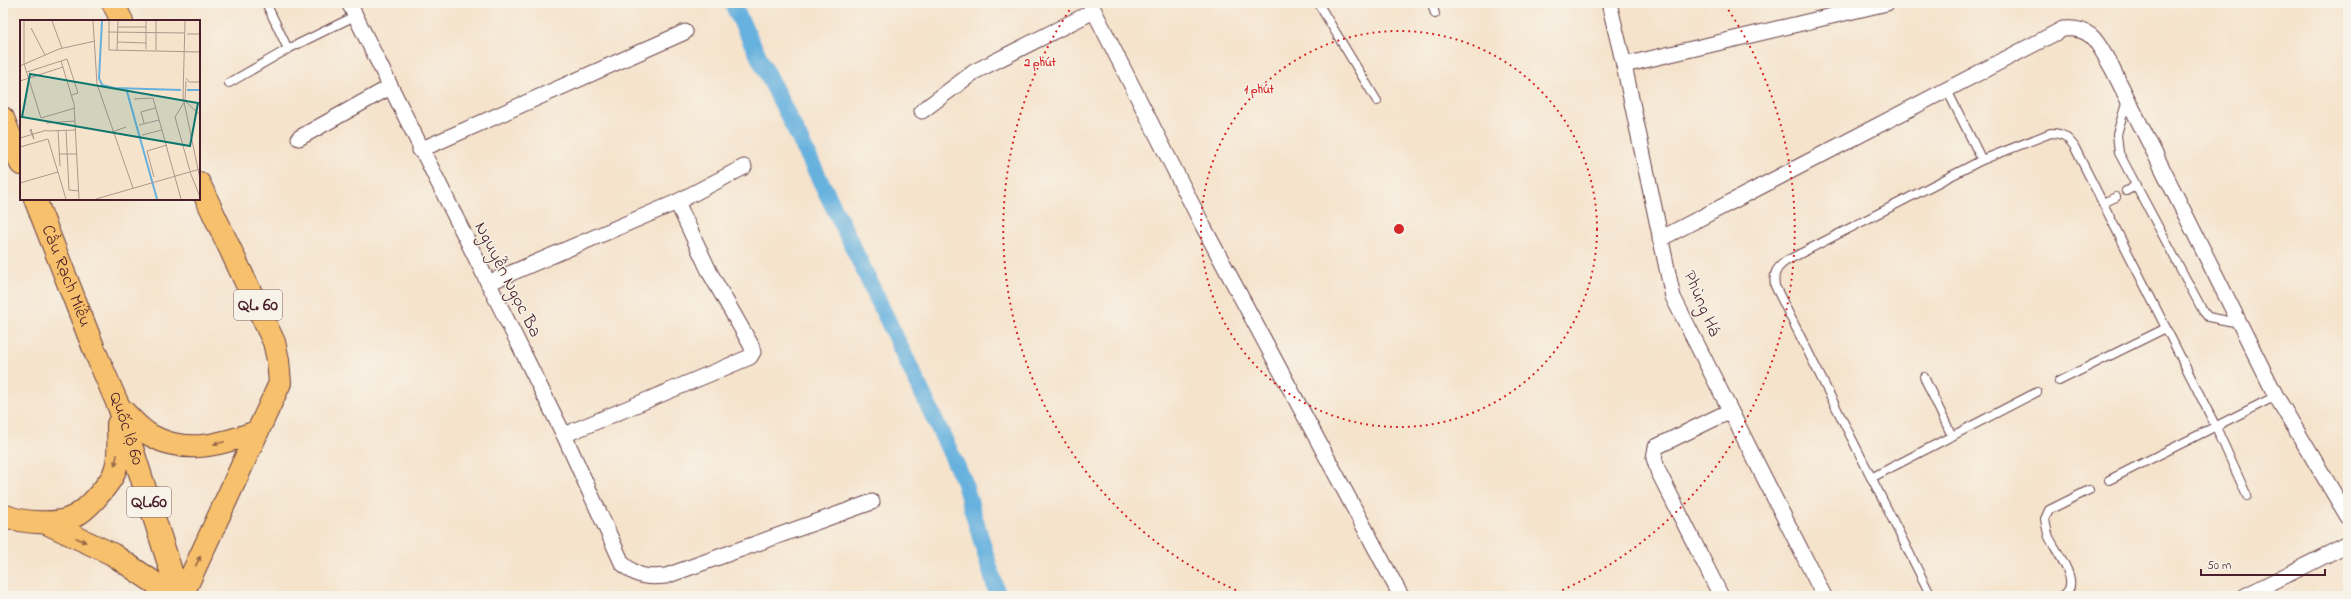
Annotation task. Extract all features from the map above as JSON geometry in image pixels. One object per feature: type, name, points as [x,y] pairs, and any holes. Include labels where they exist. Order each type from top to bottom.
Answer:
[{"type":"highway","points":[[113,3],[122,20]]},
{"type":"highway","points":[[3,118],[20,161]]},
{"type":"highway","name":"QL. 60","points":[[182,596],[256,432],[280,383],[278,360],[274,342],[200,185]]},
{"type":"highway","name":"Cầu Rạch Miễu","points":[[35,200],[96,354]]},
{"type":"highway","name":"Quốc lộ 60","points":[[96,354],[119,407],[179,596]]},
{"type":"highway","points":[[119,407],[151,436],[168,444],[189,447],[206,446],[233,440],[256,432]]},
{"type":"highway","points":[[3,516],[13,520],[46,523],[74,517],[86,507],[112,478],[118,459],[119,407]]},
{"type":"highway","points":[[46,523],[112,554],[174,596]]},
{"type":"street","name":"Phùng Há","points":[[1609,3],[1624,65],[1673,297],[1824,596]]},
{"type":"street","points":[[1624,65],[1888,3]]},
{"type":"street","points":[[1003,66],[1072,32],[1092,7],[1206,232],[1401,596]]},
{"type":"street","name":"Nguyễn Ngọc Ba","points":[[352,10],[420,150],[564,435],[622,563],[632,573],[648,577],[666,576],[872,502]]},
{"type":"street","points":[[922,111],[974,72],[1081,19]]},
{"type":"street","points":[[1660,239],[2063,29],[2077,28],[2089,33],[2096,42],[2127,99],[2276,396],[2348,517]]},
{"type":"street","points":[[420,150],[685,32]]},
{"type":"street","points":[[299,138],[390,87]]},
{"type":"street","points":[[488,283],[677,202],[744,167]]},
{"type":"street","points":[[564,435],[750,357],[753,352],[751,345],[710,273],[677,202]]},
{"type":"street","points":[[1721,596],[1658,471],[1654,458],[1656,447],[1730,411]]},
{"type":"street","points":[[2245,596],[2348,544]]},
{"type":"lane","points":[[266,3],[288,49]]},
{"type":"lane","points":[[1318,3],[1377,101]]},
{"type":"lane","points":[[1432,3],[1435,14]]},
{"type":"lane","points":[[229,83],[352,10]]},
{"type":"lane","points":[[1947,90],[1982,160]]},
{"type":"lane","points":[[2127,99],[2117,134],[2117,145],[2203,311],[2208,317],[2239,323]]},
{"type":"lane","points":[[1931,596],[1775,286],[1773,278],[1776,268],[1982,160],[2051,133],[2061,133],[2074,146],[2216,427],[2247,496]]},
{"type":"lane","points":[[2126,191],[2137,185]]},
{"type":"lane","points":[[2103,203],[2116,197]]},
{"type":"lane","points":[[2059,381],[2166,328]]},
{"type":"lane","points":[[1924,377],[1952,436]]},
{"type":"lane","points":[[1871,478],[2037,392]]},
{"type":"lane","points":[[2109,480],[2276,396]]},
{"type":"lane","points":[[2062,596],[2069,590],[2071,584],[2070,576],[2049,536],[2044,519],[2049,510],[2089,490]]},
{"type":"waterway","points":[[732,3],[841,222],[963,479],[998,596]]}]
